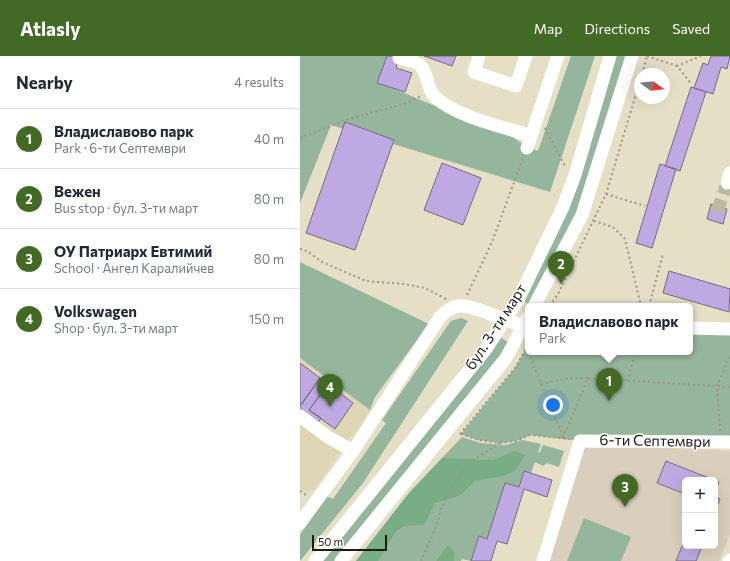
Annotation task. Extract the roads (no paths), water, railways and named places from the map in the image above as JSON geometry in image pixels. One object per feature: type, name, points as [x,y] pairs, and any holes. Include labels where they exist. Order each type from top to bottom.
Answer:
[{"type":"street","points":[[479,56],[474,72],[516,86],[526,56]]},
{"type":"street","points":[[400,58],[419,64],[424,70],[430,91],[437,98],[461,113],[529,142],[558,56]]},
{"type":"street","name":"бул. 3-ти март","points":[[315,561],[486,349],[503,320],[519,298],[563,207],[575,175],[610,56]]},
{"type":"street","name":"бул. 3-ти март","points":[[536,303],[582,215],[632,56]]},
{"type":"street","points":[[300,523],[353,451],[440,317],[449,309],[459,306],[472,308],[503,320],[525,323]]},
{"type":"street","name":"бул. 3-ти март","points":[[341,561],[506,358],[525,325]]},
{"type":"street","points":[[693,328],[730,329]]},
{"type":"street","points":[[300,416],[328,437],[353,451]]},
{"type":"street","name":"6-ти Септември","points":[[543,561],[580,441],[725,442]]},
{"type":"tunnel","points":[[717,212],[727,183]]},
{"type":"place","name":"Вежен","points":[[561,284]]},
{"type":"place","name":"Владиславово парк","points":[[609,401]]},
{"type":"place","name":"Volkswagen","points":[[330,407]]},
{"type":"place","name":"ОУ Патриарх Евтимий","points":[[625,507]]}]
